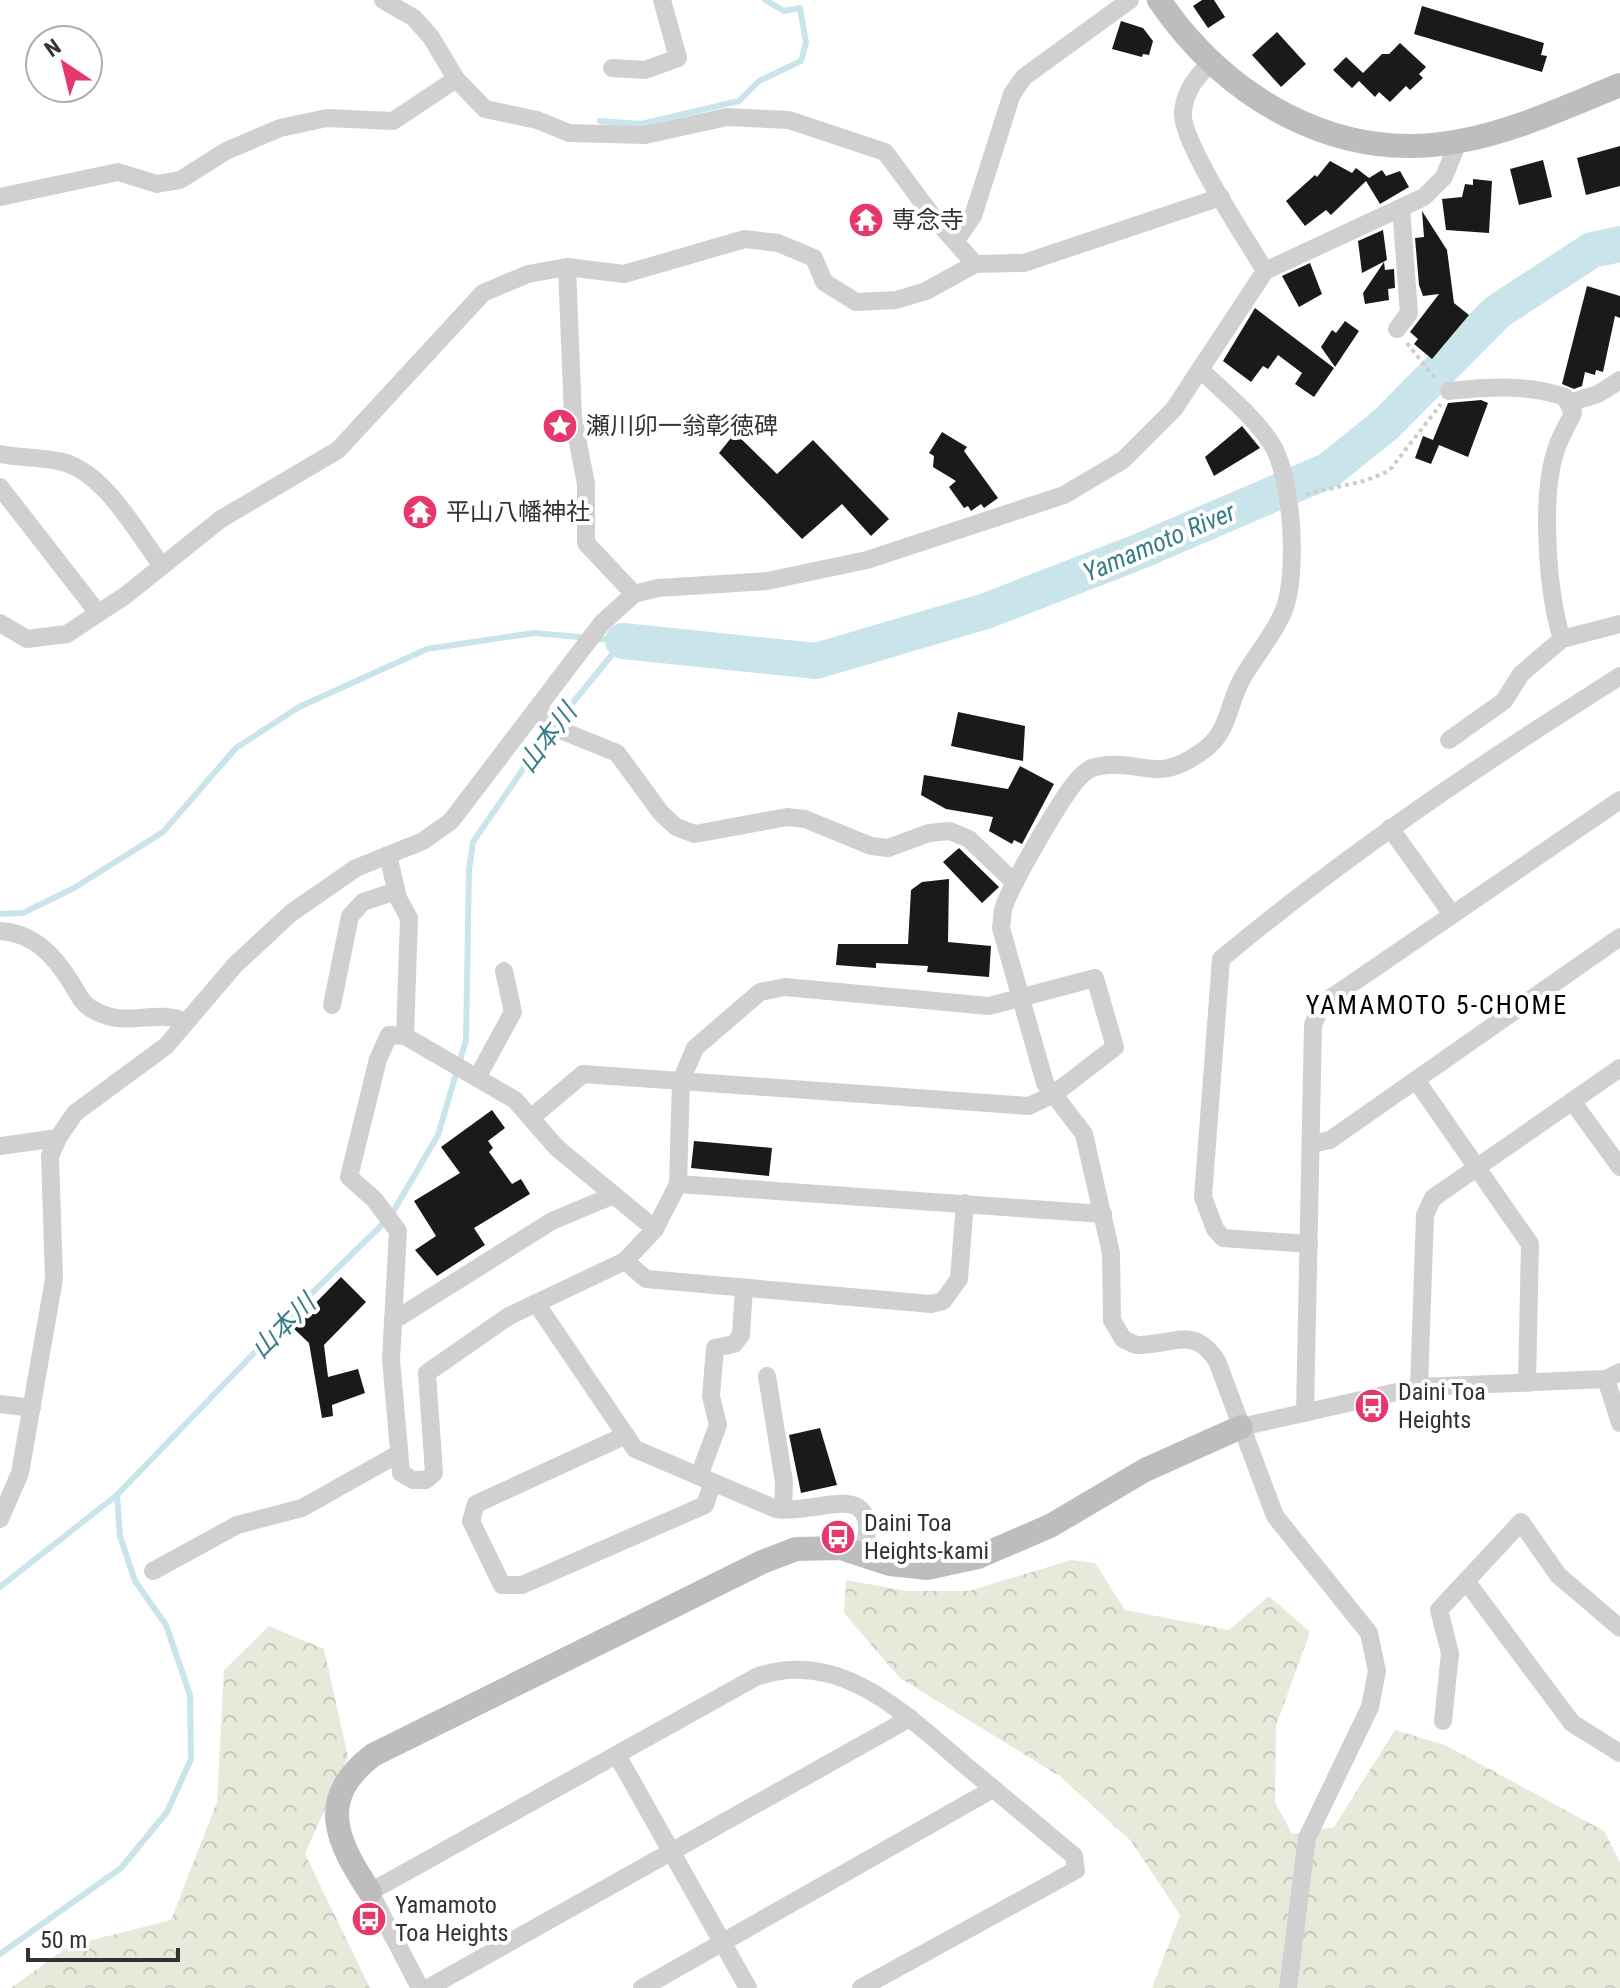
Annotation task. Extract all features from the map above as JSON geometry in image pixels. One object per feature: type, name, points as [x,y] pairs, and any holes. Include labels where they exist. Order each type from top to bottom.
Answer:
[{"type":"street","points":[[386,0],[414,18],[431,37],[456,79],[485,109],[537,120],[569,133],[645,135],[727,117],[789,120],[885,152],[934,218],[975,264]]},
{"type":"street","points":[[612,68],[645,70],[678,58],[662,0]]},
{"type":"street","points":[[956,240],[973,216],[1012,94],[1024,77],[1130,0]]},
{"type":"street","points":[[1159,0],[1181,32],[1241,90],[1279,113],[1363,141],[1412,145],[1458,142],[1508,128],[1620,85]]},
{"type":"street","points":[[1210,63],[1191,83],[1182,114],[1194,150],[1265,271]]},
{"type":"street","points":[[0,197],[118,172],[157,184],[180,180],[226,151],[280,128],[327,118],[393,121],[456,79]]},
{"type":"street","points":[[0,1519],[20,1473],[54,1279],[50,1156],[75,1113],[166,1046],[235,965],[291,913],[356,868],[423,841],[451,821],[602,623],[634,594],[658,588],[767,581],[867,560],[1064,495],[1123,460],[1174,409],[1265,271],[1424,197],[1444,177],[1458,142]]},
{"type":"street","points":[[0,623],[27,639],[67,634],[221,519],[338,450],[483,293],[528,274],[567,267],[624,274],[745,239],[778,243],[814,258],[824,282],[856,302],[896,300],[926,291],[975,264],[1024,263],[1221,197]]},
{"type":"street","points":[[1397,329],[1409,313],[1401,208]]},
{"type":"street","points":[[567,267],[573,417],[586,484],[586,543],[634,594]]},
{"type":"street","points":[[1200,369],[1267,437],[1282,473],[1293,539],[1290,592],[1269,642],[1242,679],[1224,728],[1207,749],[1177,768],[1153,771],[1101,766],[1087,771],[1076,780],[1015,883],[1003,910],[1001,928],[1045,1083],[1084,1134],[1111,1253],[1112,1320],[1116,1331],[1136,1345],[1190,1338],[1206,1343],[1217,1361],[1275,1516],[1369,1633],[1375,1651],[1377,1671],[1370,1707],[1307,1838],[1288,1988]]},
{"type":"street","points":[[1569,403],[1598,394],[1620,380]]},
{"type":"street","points":[[1449,391],[1510,385],[1539,388],[1565,397],[1569,403],[1573,413],[1556,448],[1549,488],[1549,573],[1562,639]]},
{"type":"street","points":[[0,454],[62,462],[82,470],[108,496],[162,566]]},
{"type":"street","points":[[0,487],[98,613]]},
{"type":"street","points":[[1449,740],[1504,701],[1521,674],[1562,639],[1620,624]]},
{"type":"street","points":[[1309,1244],[1223,1238],[1215,1229],[1203,1197],[1221,959],[1312,883],[1467,774],[1620,676]]},
{"type":"street","points":[[537,709],[565,732],[617,753],[661,813],[676,827],[695,834],[787,817],[805,819],[871,846],[888,848],[929,833],[950,831],[969,839],[1015,883]]},
{"type":"street","points":[[1305,1413],[1313,1025],[1322,1004],[1620,800]]},
{"type":"street","points":[[1390,828],[1451,913]]},
{"type":"street","points":[[388,855],[396,891],[409,918],[405,1036]]},
{"type":"street","points":[[332,1005],[350,916],[363,902],[396,891]]},
{"type":"street","points":[[0,919],[0,931],[15,932],[38,943],[60,963],[88,1007],[114,1019],[169,1015],[186,1022]]},
{"type":"street","points":[[1311,1144],[1330,1140],[1620,937]]},
{"type":"street","points":[[477,1078],[513,1012],[504,971]]},
{"type":"street","points":[[532,1117],[583,1074],[681,1081],[1029,1106],[1054,1094],[1115,1047],[1095,978],[989,1006],[785,987],[760,992],[695,1048],[681,1081],[678,1184],[655,1229],[625,1261],[509,1316],[427,1373],[434,1473],[426,1480],[413,1480],[401,1473],[391,1359],[398,1231],[374,1199],[349,1177],[378,1059],[389,1035],[405,1036],[515,1100],[557,1148],[655,1229]]},
{"type":"street","points":[[1419,1387],[1425,1215],[1433,1198],[1620,1068]]},
{"type":"street","points":[[1416,1080],[1530,1244],[1527,1383]]},
{"type":"street","points":[[1572,1101],[1620,1167]]},
{"type":"street","points":[[0,1146],[58,1138]]},
{"type":"street","points":[[678,1184],[1103,1214]]},
{"type":"street","points":[[393,1321],[552,1221],[614,1195]]},
{"type":"street","points":[[625,1261],[646,1279],[931,1304],[943,1301],[959,1279],[965,1203]]},
{"type":"street","points":[[626,1435],[476,1504],[471,1521],[502,1585],[522,1585],[705,1505],[706,1479],[718,1425],[711,1396],[715,1348],[734,1344],[741,1335],[744,1288]]},
{"type":"street","points":[[536,1303],[635,1449],[783,1510],[842,1502],[857,1506],[868,1516],[870,1528],[863,1555]]},
{"type":"street","points":[[420,1988],[370,1892],[343,1851],[337,1810],[343,1787],[355,1768],[373,1755],[762,1562],[796,1549],[841,1548],[890,1564],[927,1568],[978,1557],[1050,1526],[1145,1470],[1241,1427],[1419,1387],[1527,1383],[1613,1375],[1620,1423]]},
{"type":"street","points":[[767,1376],[784,1482],[783,1510]]},
{"type":"street","points":[[0,1404],[32,1408]]},
{"type":"street","points":[[153,1571],[237,1525],[302,1508],[398,1454]]},
{"type":"street","points":[[1443,1721],[1450,1653],[1439,1610],[1521,1522],[1558,1575],[1620,1628]]},
{"type":"street","points":[[1466,1581],[1572,1723],[1620,1753]]},
{"type":"street","points":[[370,1892],[756,1677],[782,1668],[813,1669],[844,1679],[888,1700],[1074,1856],[1076,1870],[861,1988]]},
{"type":"street","points":[[428,1988],[910,1718]]},
{"type":"street","points":[[617,1755],[748,1988]]},
{"type":"street","points":[[642,1988],[993,1789]]},
{"type":"path","points":[[1397,329],[1426,368]]},
{"type":"path","points":[[1288,496],[1364,481],[1389,471],[1449,391]]},
{"type":"green space","points":[[1071,1560],[1095,1563],[1125,1610],[1229,1630],[1269,1596],[1310,1632],[1276,1726],[1275,1802],[1292,1834],[1334,1827],[1395,1730],[1445,1745],[1604,1831],[1620,1862],[1620,1988],[1152,1988],[1180,1915],[1131,1841],[1061,1777],[900,1678],[844,1613],[846,1580],[907,1591],[969,1591]]},
{"type":"green space","points":[[269,1626],[324,1649],[348,1757],[305,1854],[370,1988],[11,1988],[69,1946],[171,1920],[217,1802],[224,1670]]},
{"type":"building","points":[[1202,0],[1214,0],[1225,17],[1208,28],[1193,6]]},
{"type":"building","points":[[1422,6],[1544,43],[1541,55],[1547,56],[1542,72],[1414,34]]},
{"type":"building","points":[[1121,21],[1143,28],[1153,41],[1149,55],[1143,54],[1142,57],[1112,49]]},
{"type":"building","points":[[1277,32],[1306,64],[1281,87],[1252,55]]},
{"type":"building","points":[[1400,43],[1426,67],[1419,74],[1423,78],[1410,90],[1406,86],[1390,102],[1379,92],[1375,97],[1359,81],[1352,88],[1333,70],[1346,57],[1363,73],[1382,54],[1389,54]]},
{"type":"building","points":[[1620,146],[1620,186],[1586,195],[1577,158]]},
{"type":"building","points":[[1543,160],[1552,197],[1519,205],[1510,169]]},
{"type":"building","points":[[1330,161],[1352,173],[1356,168],[1369,178],[1382,170],[1386,176],[1400,171],[1409,187],[1380,204],[1366,181],[1331,215],[1326,210],[1305,226],[1286,201],[1315,175],[1317,177]]},
{"type":"building","points":[[1473,179],[1492,181],[1489,233],[1446,230],[1442,199],[1462,197],[1465,184],[1473,185]]},
{"type":"building","points":[[1422,211],[1447,250],[1454,303],[1469,315],[1432,359],[1414,344],[1418,339],[1410,332],[1439,294],[1423,296],[1419,285],[1415,238],[1424,237]]},
{"type":"building","points":[[1383,230],[1387,260],[1362,273],[1358,241]]},
{"type":"building","points":[[1384,262],[1385,270],[1394,269],[1395,288],[1388,289],[1389,300],[1365,304],[1363,293]]},
{"type":"building","points":[[1310,263],[1322,294],[1299,307],[1282,276]]},
{"type":"building","points":[[1587,286],[1620,296],[1620,318],[1615,316],[1603,372],[1596,370],[1595,375],[1585,372],[1582,386],[1574,389],[1562,384]]},
{"type":"building","points":[[1255,308],[1334,368],[1314,397],[1295,384],[1302,373],[1278,355],[1268,369],[1263,366],[1251,382],[1223,361]]},
{"type":"building","points":[[1345,321],[1359,331],[1335,367],[1321,347],[1332,330],[1336,333]]},
{"type":"building","points":[[1481,400],[1488,403],[1468,457],[1439,445],[1431,464],[1415,458],[1423,436],[1433,440],[1448,403]]},
{"type":"building","points":[[1242,426],[1260,448],[1214,476],[1205,457]]},
{"type":"building","points":[[942,432],[967,447],[964,451],[998,498],[984,508],[981,504],[971,511],[968,506],[964,508],[949,487],[956,481],[933,467],[934,456],[929,453]]},
{"type":"building","points":[[735,433],[777,474],[813,440],[889,519],[871,536],[842,504],[802,539],[719,453]]},
{"type":"building","points":[[958,712],[1025,726],[1023,761],[951,746]]},
{"type":"building","points":[[1020,766],[1054,784],[1022,844],[1014,840],[1012,844],[989,831],[993,817],[946,809],[921,795],[924,775],[1008,789]]},
{"type":"building","points":[[959,848],[999,887],[982,903],[943,862]]},
{"type":"building","points":[[949,879],[948,942],[991,946],[989,977],[927,972],[928,966],[876,963],[876,968],[836,965],[838,944],[908,944],[911,890],[922,882]]},
{"type":"building","points":[[492,1110],[505,1128],[488,1141],[493,1148],[489,1152],[512,1184],[521,1179],[530,1194],[474,1228],[485,1245],[437,1276],[415,1250],[436,1236],[414,1201],[460,1173],[441,1147]]},
{"type":"building","points":[[694,1141],[772,1148],[769,1176],[691,1168]]},
{"type":"building","points":[[341,1277],[366,1302],[324,1345],[328,1377],[358,1369],[365,1393],[332,1405],[333,1416],[322,1418],[309,1343],[292,1327]]},
{"type":"building","points":[[820,1428],[837,1485],[801,1493],[789,1435]]},
{"type":"waterway","points":[[600,121],[641,124],[739,101],[759,81],[801,61],[806,43],[800,8],[784,11],[765,0]]},
{"type":"waterway","name":"Yamamoto River","points":[[623,641],[816,661],[986,611],[1138,552],[1329,470],[1385,425],[1497,312],[1592,250],[1620,244]]},
{"type":"waterway","points":[[0,914],[23,913],[74,888],[163,832],[236,748],[299,707],[427,649],[534,633],[623,641]]},
{"type":"waterway","name":"山本川","points":[[0,1954],[121,1868],[167,1812],[191,1759],[190,1695],[166,1625],[135,1581],[120,1536],[117,1495],[311,1294],[390,1217],[438,1135],[466,1040],[469,870],[473,842],[545,737],[623,641]]},
{"type":"waterway","points":[[0,1587],[117,1495]]},
{"type":"place","name":"専念寺","points":[[866,220]]},
{"type":"place","name":"瀬川卯一翁彰徳碑","points":[[560,426]]},
{"type":"place","name":"平山八幡神社","points":[[420,512]]},
{"type":"place","name":"Daini Toa Heights","points":[[1372,1406]]},
{"type":"place","name":"Daini Toa Heights-kami","points":[[838,1537]]},
{"type":"place","name":"Yamamoto Toa Heights","points":[[369,1919]]},
{"type":"district","name":"YAMAMOTO 5-CHOME","points":[[1437,1005]]}]
